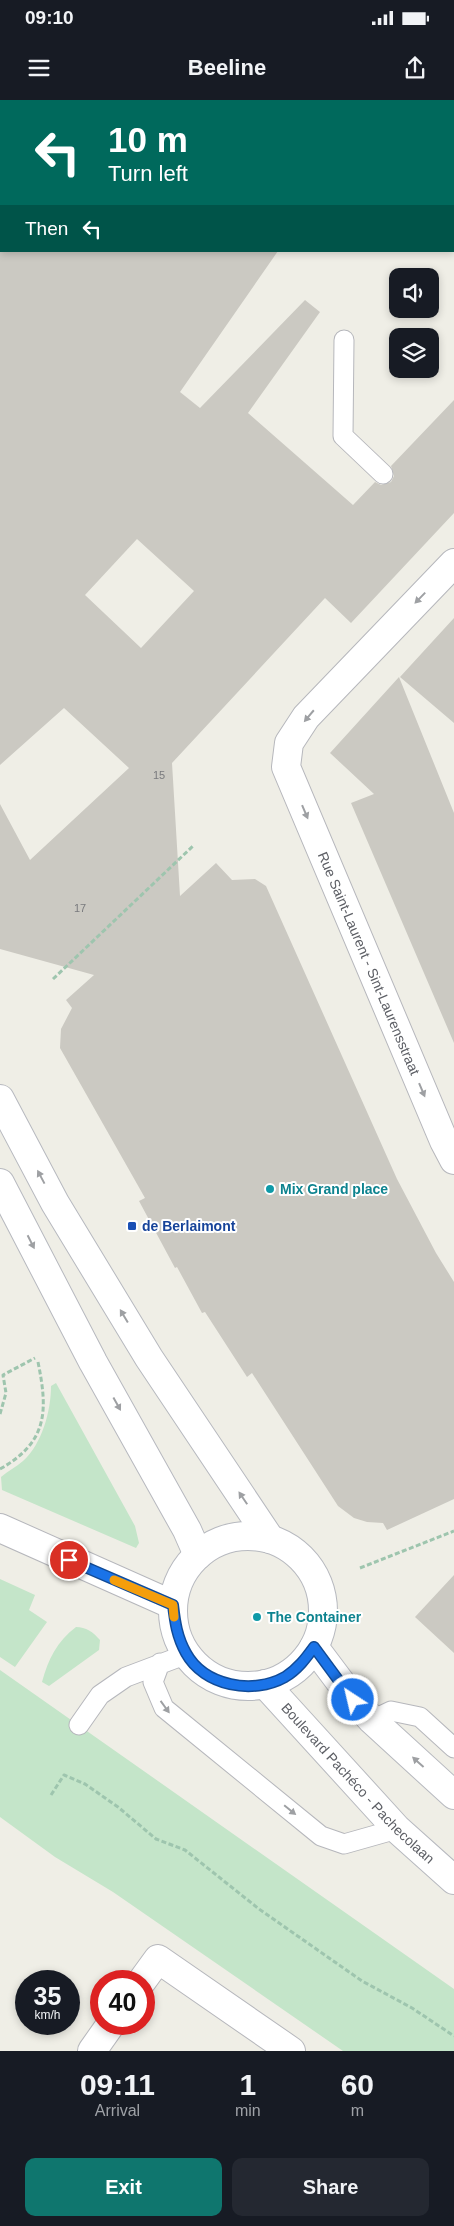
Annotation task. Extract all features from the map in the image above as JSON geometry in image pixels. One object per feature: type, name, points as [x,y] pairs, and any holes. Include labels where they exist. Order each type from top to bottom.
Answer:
[{"type":"street","name":"Rue Saint-Laurent - Sint-Laurensstraat","points":[[454,562],[306,717],[289,743],[286,767],[444,1141],[454,1160]]},
{"type":"street","points":[[0,1099],[55,1203],[149,1358],[270,1539]]},
{"type":"street","points":[[0,1183],[93,1362],[188,1530],[198,1554]]},
{"type":"street","points":[[0,1528],[173,1605]]},
{"type":"street","points":[[251,1536],[270,1539],[290,1548],[307,1563],[318,1583],[323,1604],[322,1626],[314,1647],[302,1664],[285,1677],[265,1684],[242,1686],[221,1681],[202,1670],[187,1654],[176,1630],[173,1605],[181,1577],[198,1554],[214,1543],[232,1537],[251,1536]]},
{"type":"street","points":[[314,1647],[353,1700],[372,1720],[454,1795]]},
{"type":"street","name":"Boulevard Pachéco - Pachecolaan","points":[[265,1684],[397,1829],[454,1880]]},
{"type":"street","points":[[150,1970],[158,1959],[291,2051]]},
{"type":"street","points":[[92,2051],[104,2035]]},
{"type":"lane","points":[[344,340],[343,436],[383,474]]},
{"type":"lane","points":[[78,1725],[100,1695],[126,1677],[187,1654]]},
{"type":"lane","points":[[160,1663],[153,1682],[164,1708],[321,1836],[344,1844],[397,1829]]},
{"type":"lane","points":[[372,1720],[391,1711],[420,1717],[454,1748]]},
{"type":"path","points":[[53,978],[193,846]]},
{"type":"path","points":[[0,1414],[6,1393],[3,1375],[36,1360],[45,1394],[42,1420],[33,1442],[21,1456],[0,1469]]},
{"type":"path","points":[[360,1568],[454,1531]]},
{"type":"path","points":[[51,1795],[64,1775],[85,1784],[118,1807],[156,1839],[185,1850],[259,1909],[362,1981],[412,2008],[454,2036]]},
{"type":"green space","points":[[56,1383],[135,1526],[139,1543],[136,1548],[2,1490],[1,1477],[23,1461],[35,1446],[47,1416],[51,1386]]},
{"type":"green space","points":[[0,1579],[35,1595],[29,1610],[47,1622],[15,1667],[0,1657]]},
{"type":"green space","points":[[76,1627],[92,1632],[100,1640],[99,1650],[49,1686],[42,1682],[50,1659],[58,1645]]},
{"type":"green space","points":[[0,1670],[454,1989],[454,2051],[343,2051],[113,1892],[55,1857],[0,1817]]},
{"type":"building","points":[[0,252],[277,252],[180,392],[200,408],[305,300],[320,312],[248,413],[353,505],[375,482],[381,485],[391,482],[394,476],[391,466],[454,400],[454,513],[351,623],[325,598],[172,763],[180,896],[216,863],[232,880],[255,879],[266,886],[397,1179],[436,1253],[454,1282],[454,1499],[387,1530],[383,1523],[367,1522],[354,1518],[338,1506],[252,1373],[247,1377],[205,1312],[202,1313],[139,1201],[145,1198],[60,1048],[61,1029],[72,1008],[66,1000],[94,975],[0,949],[0,804],[30,860],[129,768],[64,708],[0,765]],"holes":[[[137,539],[194,591],[141,648],[85,595]]]},
{"type":"building","points":[[454,618],[454,723],[400,677]]},
{"type":"building","points":[[399,677],[454,813],[454,1043],[351,803],[374,794],[330,753]]},
{"type":"building","points":[[454,1575],[454,1653],[415,1617]]},
{"type":"slow traffic","points":[[114,1580],[173,1605],[174,1617]]},
{"type":"place","name":"Mix Grand place","points":[[270,1189]]},
{"type":"place","name":"de Berlaimont","points":[[132,1226]]},
{"type":"place","name":"The Container","points":[[257,1617]]},
{"type":"route","points":[[69,1560],[173,1605],[176,1630],[187,1654],[202,1670],[221,1681],[242,1686],[265,1684],[285,1677],[302,1664],[314,1647],[353,1700]]}]
